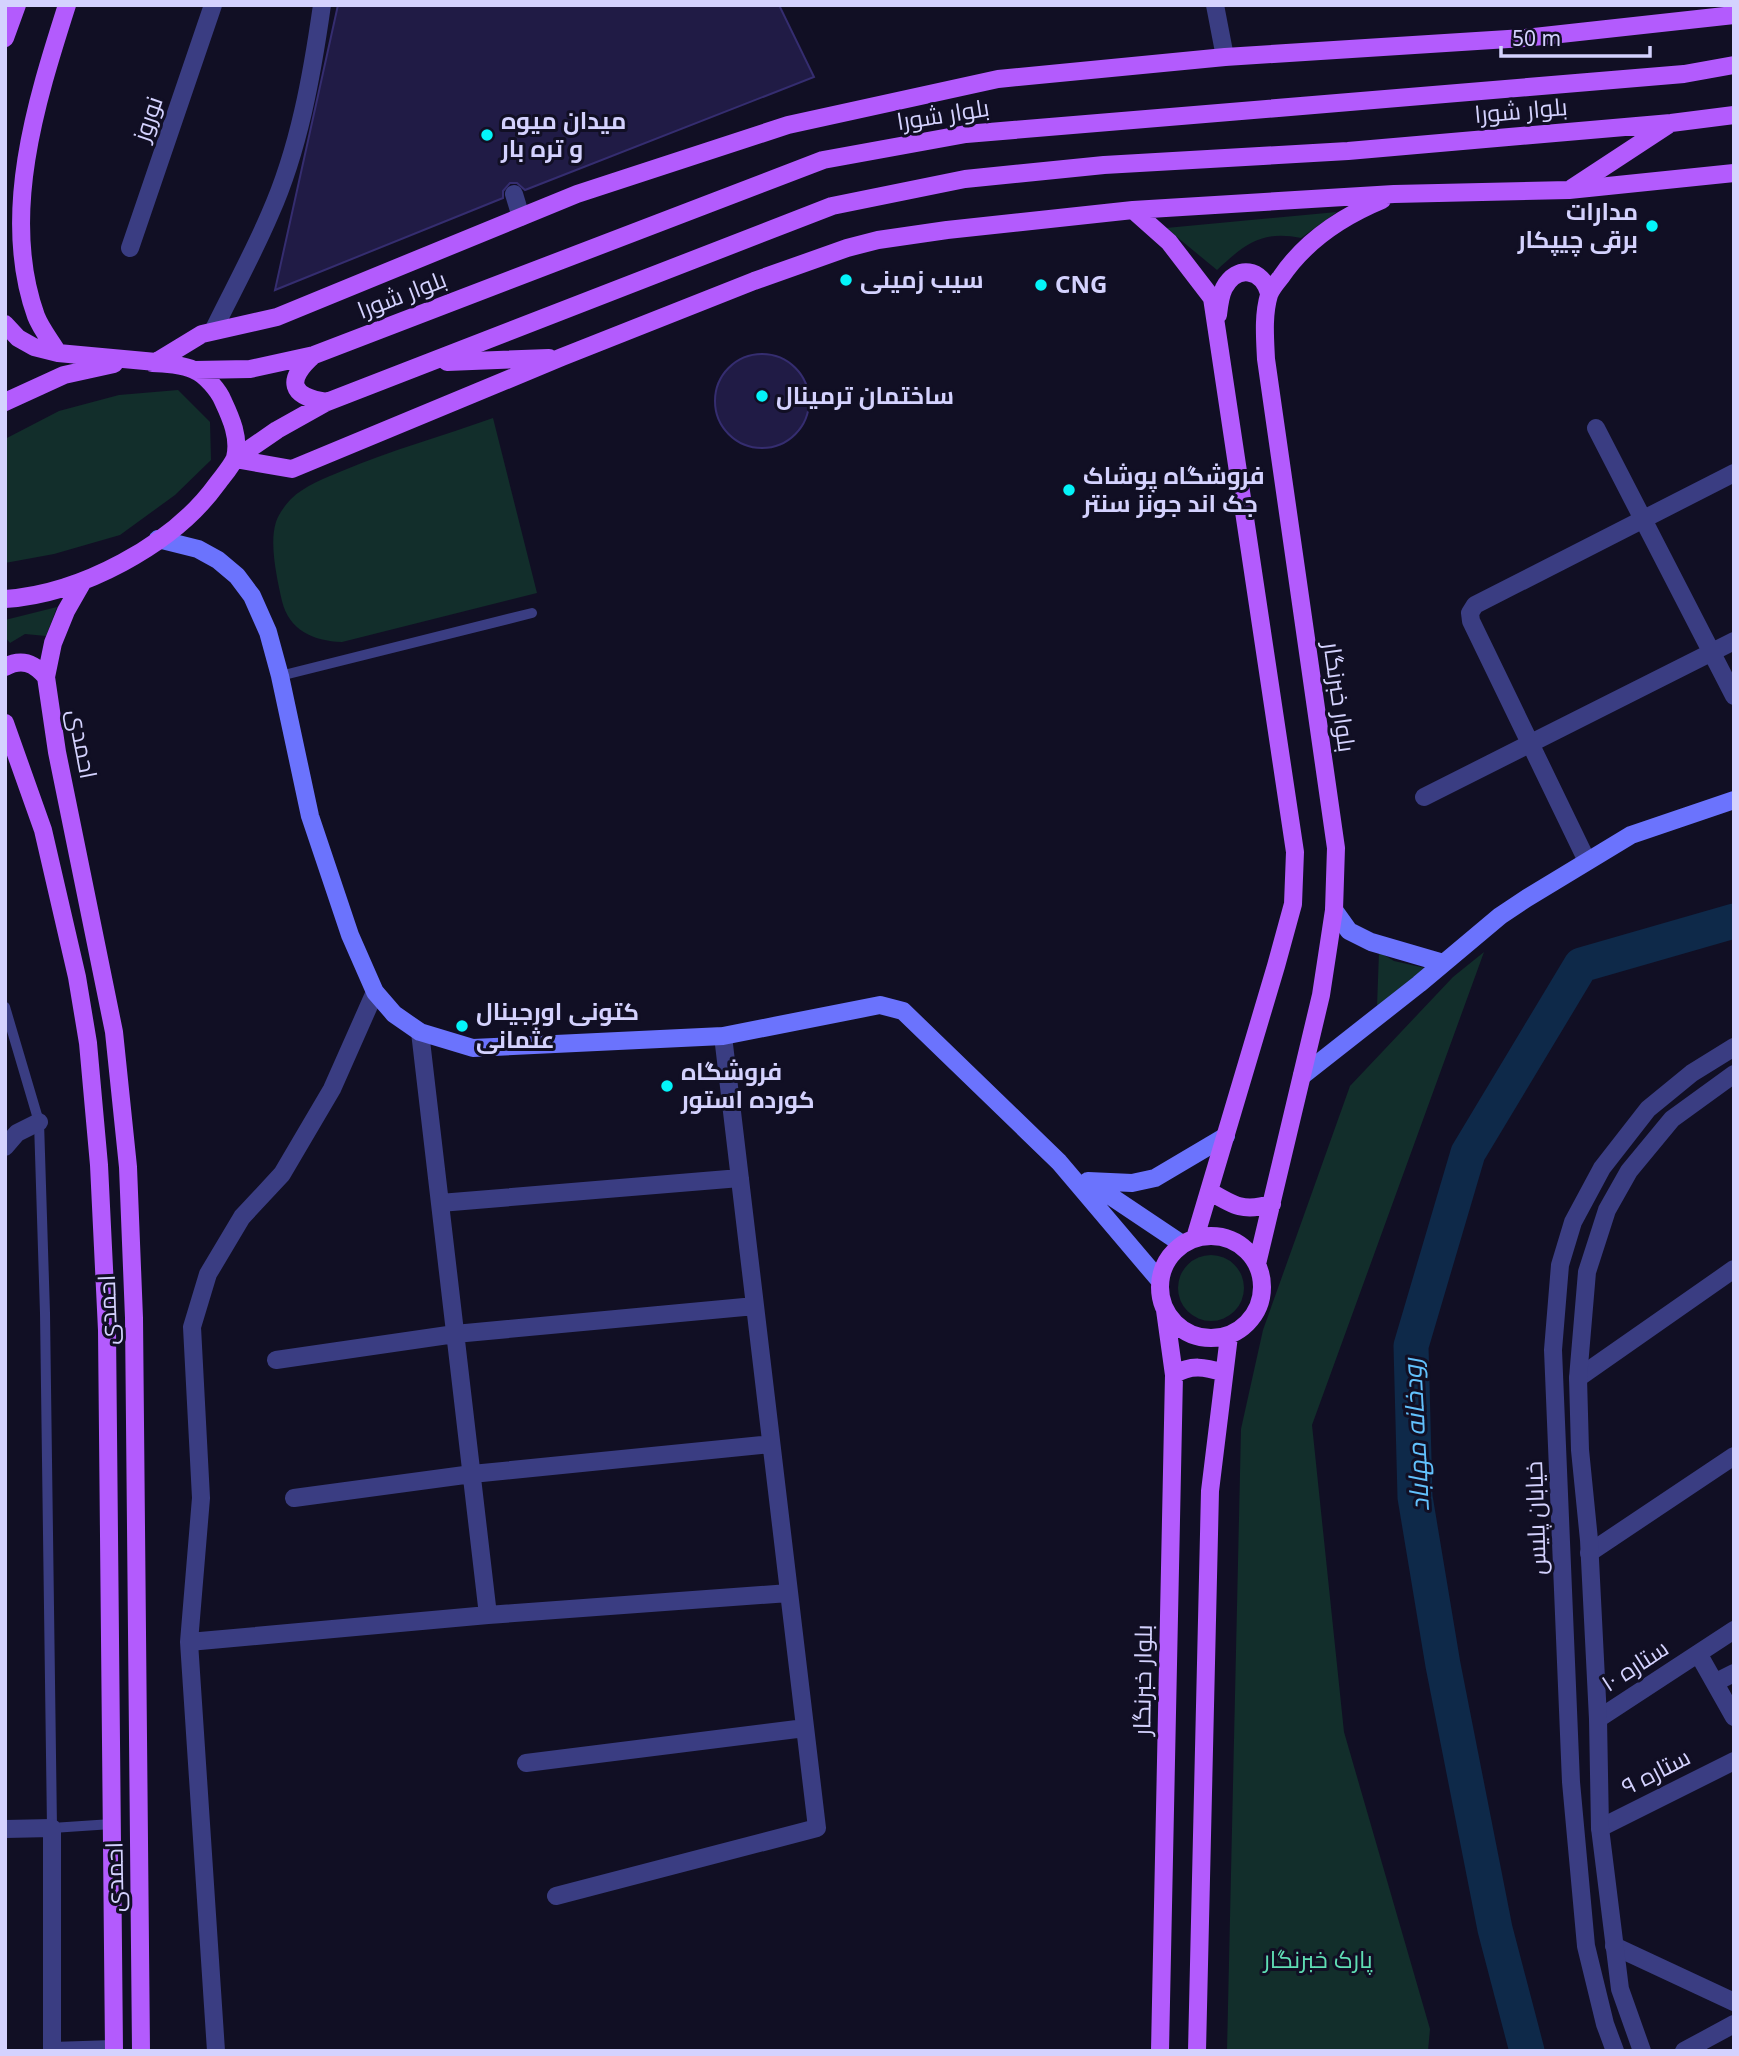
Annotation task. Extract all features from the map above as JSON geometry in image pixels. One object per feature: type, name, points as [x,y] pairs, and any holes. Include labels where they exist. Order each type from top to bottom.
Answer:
[{"type":"main road","points":[[58,352],[36,316],[22,275],[17,237],[22,163],[32,114],[67,5]]},
{"type":"main road","points":[[5,38],[17,10]]},
{"type":"main road","points":[[5,402],[65,375],[110,365],[156,362],[192,339],[214,331],[277,317],[577,194],[788,125],[998,79],[1224,57],[1524,38],[1734,15]]},
{"type":"main road","name":"بلوار شورا","points":[[156,362],[195,370],[250,369],[314,355],[823,160],[980,133],[1670,75],[1734,65]]},
{"type":"main road","name":"بلوار شورا","points":[[5,599],[38,595],[82,583],[113,568],[158,540],[204,502],[235,459],[277,430],[327,402],[832,206],[965,178],[1104,165],[1348,151],[1671,123],[1734,115]]},
{"type":"main road","points":[[1569,190],[1671,123]]},
{"type":"main road","points":[[195,370],[220,393],[234,427],[235,459],[292,469],[754,281],[848,247],[878,240],[947,230],[1133,211],[1394,194],[1569,190],[1734,173]]},
{"type":"main road","name":"بلوار خبرنگار","points":[[1258,1264],[1321,995],[1334,910],[1336,848],[1264,330],[1269,293],[1290,263],[1316,237],[1350,213],[1394,194]]},
{"type":"main road","points":[[1133,211],[1169,243],[1212,298],[1295,852],[1293,904],[1226,1136],[1209,1191],[1189,1241]]},
{"type":"main road","points":[[1217,331],[1219,305],[1224,289],[1237,275],[1252,272],[1261,276],[1269,293]]},
{"type":"main road","points":[[5,324],[18,338],[34,347],[156,362]]},
{"type":"main road","points":[[314,355],[299,368],[295,379],[298,391],[308,400],[327,402]]},
{"type":"main road","points":[[433,363],[562,357]]},
{"type":"main road","points":[[158,540],[198,549],[218,560],[237,576],[252,596],[268,632],[280,676],[310,816],[351,935],[376,992],[394,1014],[420,1032],[472,1048],[723,1036],[880,1005],[903,1011],[1059,1162],[1160,1281]]},
{"type":"main road","name":"احمدی","points":[[82,583],[66,611],[53,643],[46,677],[57,752],[114,1032],[128,1167],[134,1318],[141,2051]]},
{"type":"main road","points":[[5,667],[14,662],[26,662],[38,668],[46,677]]},
{"type":"main road","name":"احمدی","points":[[5,723],[43,830],[77,977],[88,1043],[99,1165],[107,1329],[114,2050]]},
{"type":"main road","points":[[1302,1076],[1359,1033],[1500,916],[1587,860],[1632,835],[1734,800]]},
{"type":"main road","points":[[1334,910],[1349,931],[1371,942],[1443,962]]},
{"type":"main road","points":[[1088,1181],[1132,1184],[1155,1178],[1226,1136]]},
{"type":"main road","points":[[1059,1162],[1189,1241]]},
{"type":"main road","points":[[1209,1191],[1240,1207],[1254,1209],[1272,1204]]},
{"type":"main road","points":[[1210,1235],[1224,1237],[1238,1243],[1258,1264],[1262,1278],[1259,1307],[1251,1320],[1229,1336],[1213,1339],[1198,1337],[1173,1322],[1165,1310],[1160,1296],[1164,1267],[1171,1254],[1189,1241],[1210,1235]]},
{"type":"main road","name":"بلوار خبرنگار","points":[[1160,2051],[1174,1375],[1165,1310]]},
{"type":"main road","points":[[1196,2051],[1210,1491],[1229,1336]]},
{"type":"main road","points":[[1174,1375],[1185,1368],[1197,1367],[1224,1373]]},
{"type":"street","name":"نوروز","points":[[130,248],[213,5]]},
{"type":"street","points":[[214,331],[271,213],[286,169],[302,116],[322,5]]},
{"type":"street","points":[[1215,5],[1224,57]]},
{"type":"street","points":[[514,194],[522,217]]},
{"type":"street","points":[[1596,428],[1734,696]]},
{"type":"street","points":[[1587,860],[1471,621],[1470,613],[1475,605],[1734,473]]},
{"type":"street","points":[[1424,797],[1734,641]]},
{"type":"street","points":[[216,2051],[190,1642],[201,1498],[192,1327],[208,1274],[242,1217],[282,1174],[332,1089],[376,992]]},
{"type":"street","points":[[420,1032],[488,1615]]},
{"type":"street","points":[[556,1896],[817,1828],[723,1036]]},
{"type":"street","name":"خیابان پلیس","points":[[1615,2051],[1605,2024],[1587,1946],[1571,1782],[1553,1350],[1560,1265],[1573,1222],[1602,1168],[1648,1109],[1692,1073],[1734,1047]]},
{"type":"street","name":"خیابان پلیس","points":[[1642,2051],[1620,1989],[1600,1828],[1598,1719],[1589,1553],[1580,1450],[1578,1378],[1587,1272],[1607,1210],[1629,1171],[1672,1119],[1734,1074]]},
{"type":"street","points":[[5,1147],[16,1133],[39,1122]]},
{"type":"street","points":[[440,1203],[740,1178]]},
{"type":"street","points":[[1560,1265],[1587,1272]]},
{"type":"street","points":[[1578,1378],[1734,1269]]},
{"type":"street","points":[[276,1360],[455,1334],[755,1306]]},
{"type":"street","points":[[294,1498],[472,1474],[771,1444]]},
{"type":"street","points":[[1589,1553],[1734,1456]]},
{"type":"street","points":[[190,1642],[488,1615],[789,1593]]},
{"type":"street","name":"ستاره ۱۰","points":[[1598,1719],[1734,1630]]},
{"type":"street","points":[[1699,1655],[1734,1717]]},
{"type":"street","points":[[1716,1682],[1734,1674]]},
{"type":"street","points":[[526,1763],[805,1728]]},
{"type":"street","name":"ستاره ۹","points":[[1600,1828],[1734,1760]]},
{"type":"street","points":[[5,1829],[52,1828],[52,2051],[114,2050]]},
{"type":"street","points":[[1614,1946],[1734,2002]]},
{"type":"street","points":[[1684,2051],[1734,2024]]},
{"type":"lane","points":[[280,676],[532,613]]},
{"type":"lane","points":[[5,1007],[39,1122],[45,1314],[52,1828],[112,1824]]},
{"type":"green space","points":[[1337,212],[1301,238],[1275,236],[1255,241],[1217,270],[1166,228]]},
{"type":"green space","points":[[178,390],[210,422],[211,460],[175,495],[120,535],[54,554],[5,563],[5,439],[59,411],[119,395]]},
{"type":"green space","points":[[493,418],[537,593],[342,642],[312,636],[296,626],[290,620],[282,601],[274,550],[276,522],[291,499],[315,483],[361,463]]},
{"type":"green space","points":[[57,607],[46,636],[25,634],[10,643],[5,637],[5,620]]},
{"type":"green space","points":[[1379,952],[1394,961],[1425,968],[1377,1007]]},
{"type":"green space","name":"پارک خبرنگار","points":[[1484,952],[1312,1425],[1344,1732],[1430,2029],[1428,2051],[1227,2051],[1241,1429],[1263,1330],[1350,1086],[1453,977]]},
{"type":"green space","points":[[1211,1255],[1234,1265],[1244,1288],[1234,1311],[1211,1321],[1188,1311],[1178,1288],[1188,1265]]},
{"type":"building","name":"میدان میوه و تره بار","points":[[338,5],[779,5],[814,77],[525,190],[517,183],[510,183],[503,191],[503,198],[275,290]]},
{"type":"building","name":"ساختمان ترمینال","points":[[753,354],[771,354],[796,367],[806,383],[809,401],[806,419],[796,435],[771,448],[753,448],[728,435],[715,410],[715,392],[728,367]]},
{"type":"waterway","name":"رودخانه مهاباد","points":[[1527,2051],[1495,1929],[1443,1665],[1415,1497],[1411,1346],[1468,1153],[1581,965],[1734,921]]},
{"type":"place","name":"میدان میوه و تره بار","points":[[487,135]]},
{"type":"place","name":"مدارات برقی چیپکار","points":[[1652,226]]},
{"type":"place","name":"سیب زمینی","points":[[846,280]]},
{"type":"place","name":"CNG","points":[[1041,285]]},
{"type":"place","name":"ساختمان ترمینال","points":[[762,396]]},
{"type":"place","name":"فروشگاه پوشاک جک اند جونز سنتر","points":[[1069,490]]},
{"type":"place","name":"کتونی اورجینال عثمانی","points":[[462,1026]]},
{"type":"place","name":"فروشگاه کورده استور","points":[[667,1086]]}]
